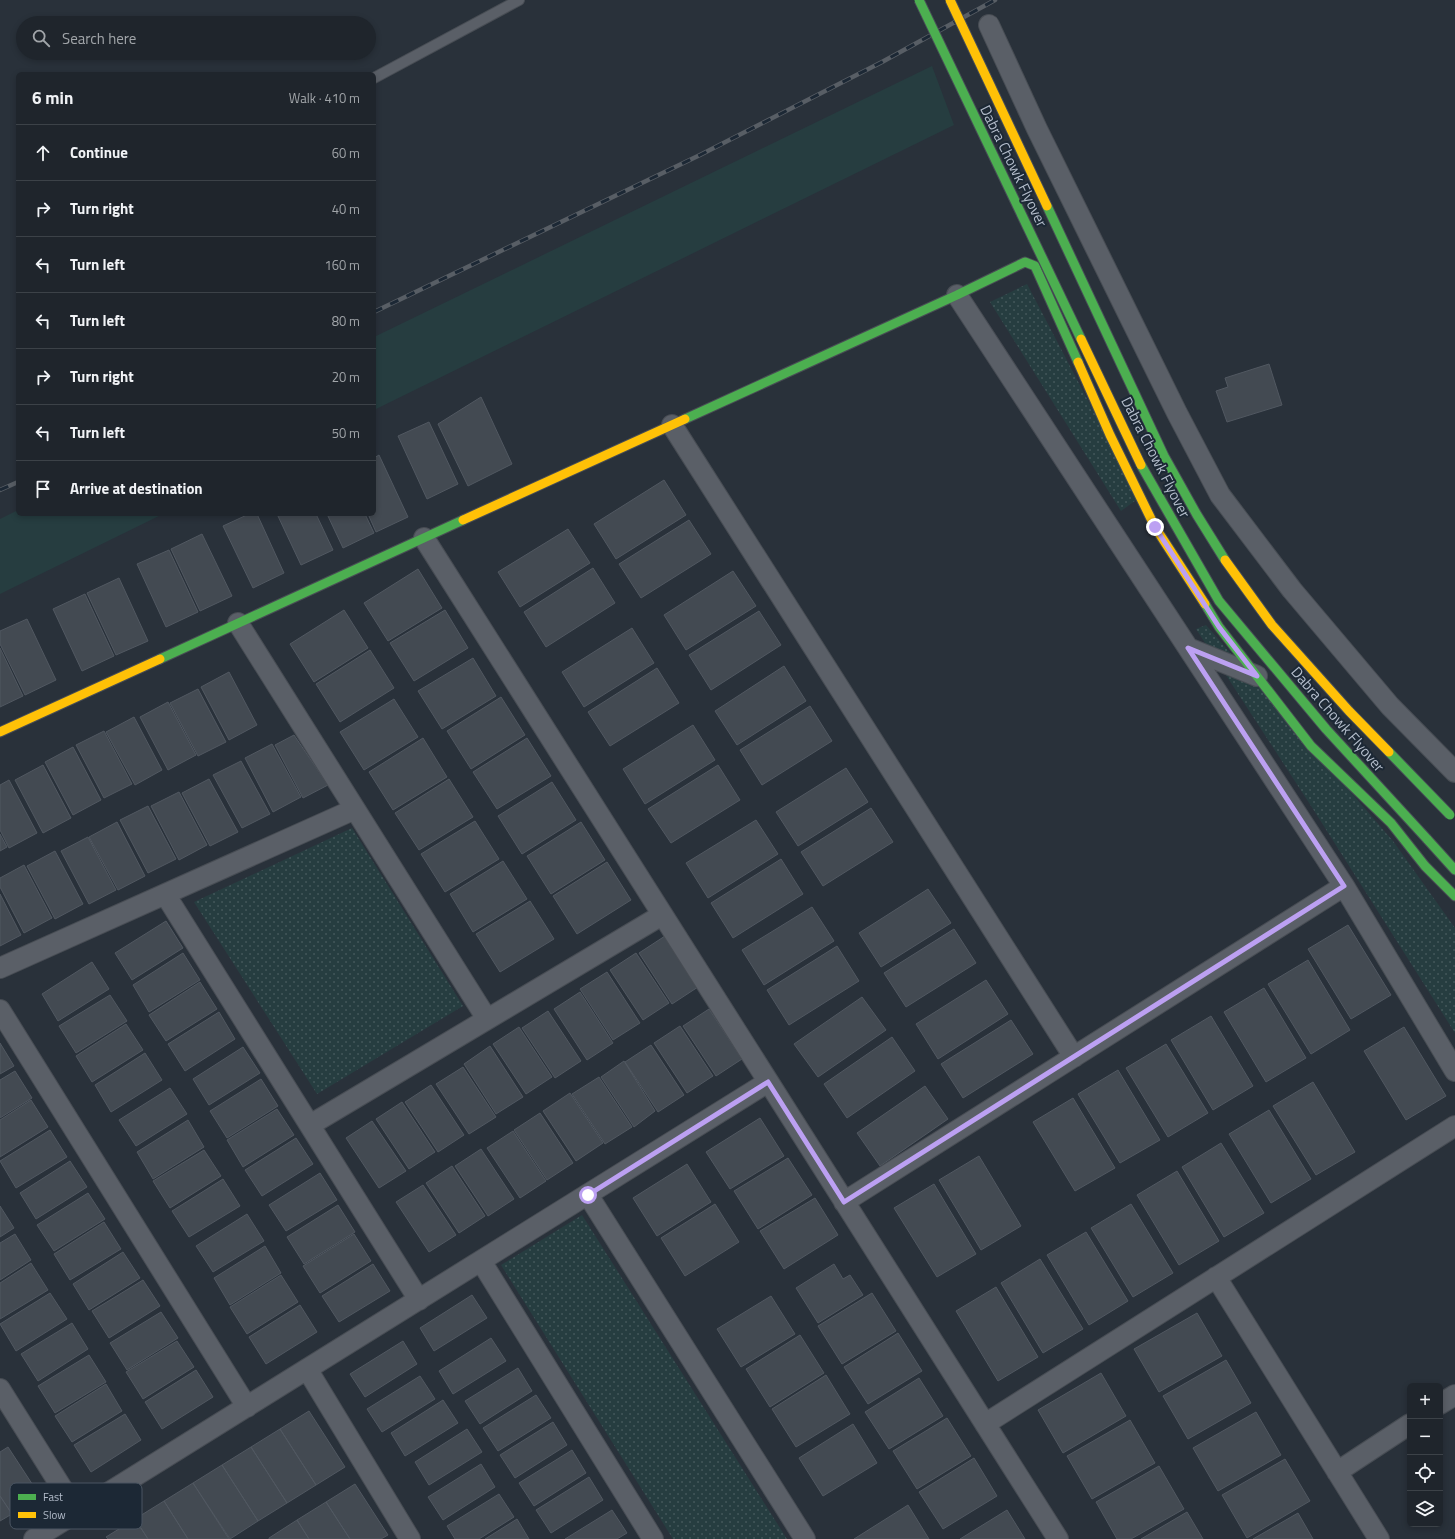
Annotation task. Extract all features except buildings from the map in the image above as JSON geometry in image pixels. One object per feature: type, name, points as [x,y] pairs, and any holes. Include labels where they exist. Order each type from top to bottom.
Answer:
[{"type":"main road","name":"Dabra Chowk Flyover","points":[[919,0],[1143,469],[1219,602],[1326,729],[1455,870]]},
{"type":"main road","name":"Dabra Chowk Flyover","points":[[950,0],[1164,456],[1201,521],[1224,558],[1272,625],[1349,711],[1452,817]]},
{"type":"main road","points":[[0,732],[957,295],[1025,262],[1035,266],[1110,435],[1155,527],[1219,627],[1311,746],[1390,823],[1425,866],[1455,896]]},
{"type":"street","points":[[989,25],[1037,129],[1177,413],[1220,495],[1292,590],[1390,706],[1455,772]]},
{"type":"street","points":[[957,295],[1344,886],[1455,1071]]},
{"type":"street","points":[[672,425],[1074,1057]]},
{"type":"street","points":[[424,538],[1058,1539]]},
{"type":"street","points":[[238,624],[486,1019]]},
{"type":"street","points":[[1188,648],[1257,676]]},
{"type":"street","points":[[0,968],[354,809]]},
{"type":"street","points":[[844,1202],[1344,886]]},
{"type":"street","points":[[165,894],[419,1300]]},
{"type":"street","points":[[310,1125],[662,915]]},
{"type":"street","points":[[0,1010],[247,1406]]},
{"type":"street","points":[[124,1483],[768,1082]]},
{"type":"street","points":[[985,1424],[1455,1126]]},
{"type":"street","points":[[588,1195],[805,1539]]},
{"type":"street","points":[[481,1261],[653,1539]]},
{"type":"street","points":[[1216,1277],[1379,1539]]},
{"type":"street","points":[[308,1369],[410,1539]]},
{"type":"street","points":[[0,1389],[60,1483]]},
{"type":"street","points":[[1443,1402],[1455,1395]]},
{"type":"street","points":[[1337,1472],[1407,1426]]},
{"type":"street","points":[[34,1539],[50,1529]]},
{"type":"lane","points":[[376,77],[519,0]]},
{"type":"green space","points":[[932,66],[954,125],[376,409],[376,336]]},
{"type":"green space","points":[[1027,284],[1139,498],[1121,511],[990,302]]},
{"type":"green space","points":[[16,511],[16,516],[159,516],[0,594],[0,519]]},
{"type":"green space","points":[[1206,625],[1393,841],[1455,928],[1455,1033],[1313,809],[1196,629]]},
{"type":"green space","points":[[352,828],[463,1006],[317,1094],[194,902]]},
{"type":"green space","points":[[582,1215],[787,1539],[673,1539],[501,1265]]},
{"type":"railway","points":[[376,311],[700,155],[882,62],[995,0]]},
{"type":"railway","points":[[0,490],[16,483]]},
{"type":"traffic: fast","points":[[919,0],[1081,339]]},
{"type":"traffic: fast","points":[[1047,206],[1164,456],[1197,515],[1225,560]]},
{"type":"traffic: fast","points":[[685,419],[957,295],[1025,262],[1035,266],[1078,362]]},
{"type":"traffic: fast","points":[[1141,465],[1219,601],[1326,729],[1427,839]]},
{"type":"traffic: fast","points":[[160,659],[463,520]]},
{"type":"traffic: fast","points":[[1205,604],[1219,627],[1311,746],[1391,823],[1425,866],[1455,896]]},
{"type":"traffic: fast","points":[[1389,752],[1450,815]]},
{"type":"traffic: fast","points":[[1427,839],[1455,870]]},
{"type":"traffic: slow","points":[[950,0],[1047,206]]},
{"type":"traffic: slow","points":[[1081,339],[1141,465]]},
{"type":"traffic: slow","points":[[1078,362],[1110,435],[1155,527],[1205,604]]},
{"type":"traffic: slow","points":[[463,520],[685,419]]},
{"type":"traffic: slow","points":[[1225,560],[1272,625],[1349,711],[1389,752]]},
{"type":"traffic: slow","points":[[0,732],[160,659]]},
{"type":"route","points":[[588,1195],[768,1082],[844,1202],[1344,886],[1188,648],[1257,676],[1219,627],[1155,527]]}]
